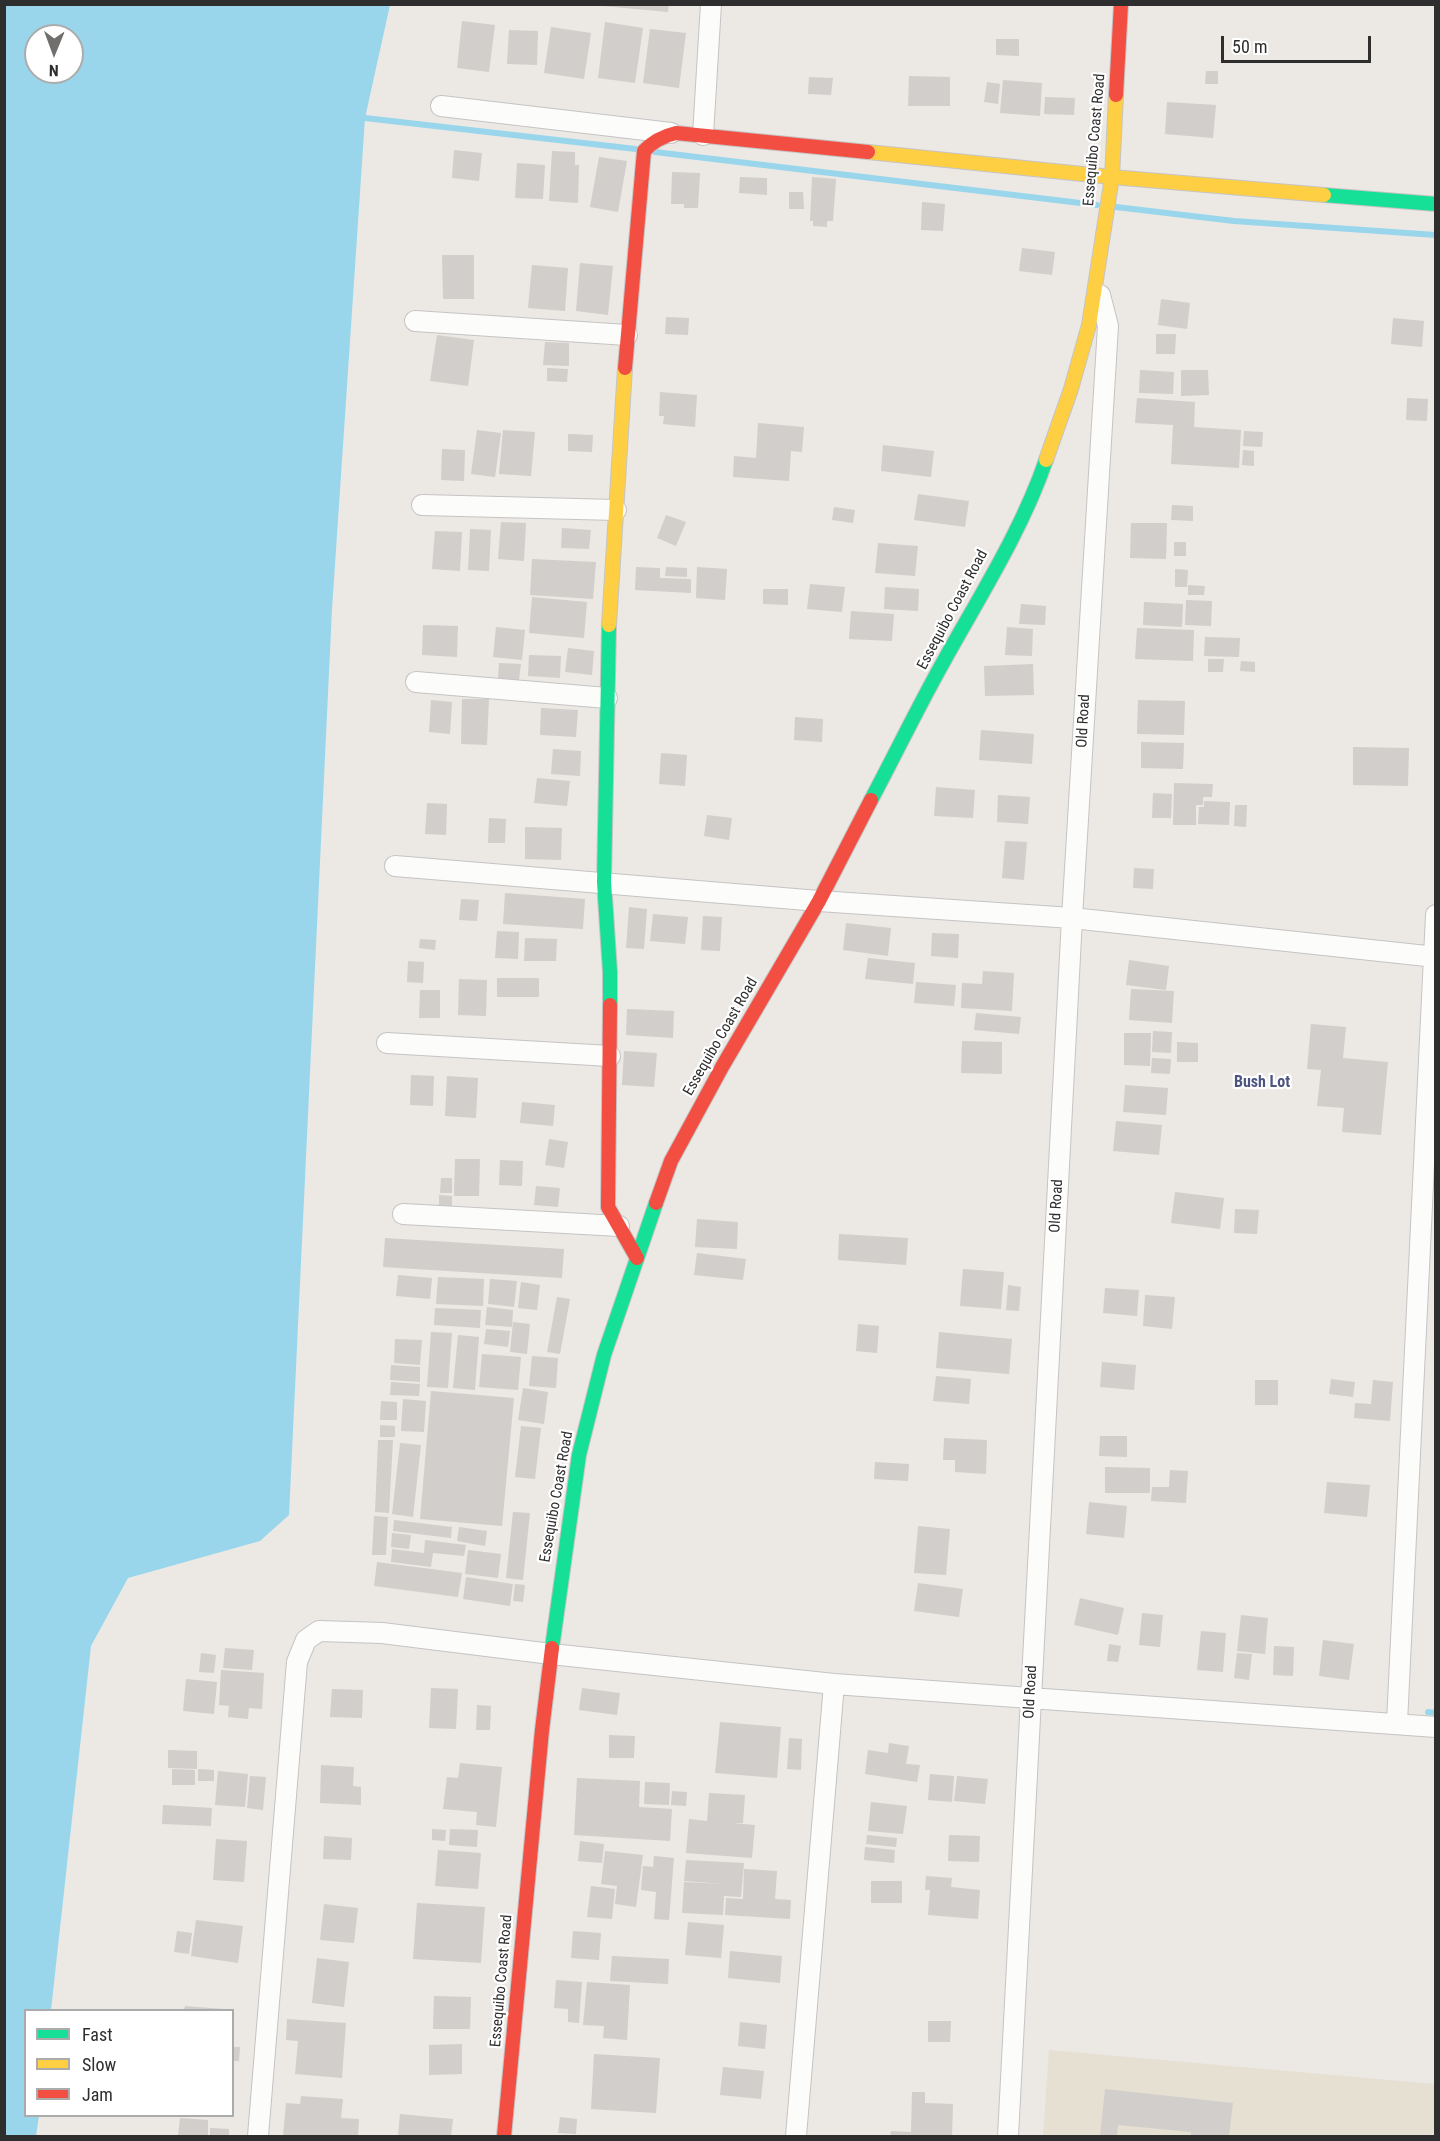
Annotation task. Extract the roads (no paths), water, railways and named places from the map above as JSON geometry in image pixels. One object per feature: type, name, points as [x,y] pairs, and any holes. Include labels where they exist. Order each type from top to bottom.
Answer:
[{"type":"main road","name":"Essequibo Coast Road","points":[[504,2136],[542,1730],[563,1555],[579,1455],[604,1354],[671,1161],[722,1067],[819,901],[944,661],[989,582],[1039,482],[1071,389],[1089,325],[1112,177],[1121,4]]},
{"type":"main road","points":[[637,1258],[608,1207],[610,972],[604,882],[609,618],[615,510],[627,336],[644,151],[649,144],[676,133],[703,135],[1112,177],[1436,204]]},
{"type":"street","points":[[703,135],[711,4]]},
{"type":"street","points":[[441,106],[676,133]]},
{"type":"street","name":"Old Road","points":[[1008,2136],[1072,918],[1108,326],[1096,278]]},
{"type":"street","points":[[415,321],[627,336]]},
{"type":"street","points":[[422,505],[615,510]]},
{"type":"street","points":[[416,682],[607,698]]},
{"type":"street","points":[[395,866],[819,901],[1072,918],[1434,957]]},
{"type":"street","points":[[1397,1723],[1436,915]]},
{"type":"street","points":[[387,1043],[610,1056]]},
{"type":"street","points":[[404,1214],[619,1226]]},
{"type":"street","points":[[258,2136],[297,1662],[306,1640],[319,1631],[382,1633],[551,1654],[834,1684],[1436,1727]]},
{"type":"street","points":[[796,2136],[834,1684]]},
{"type":"water","points":[[5,4],[390,5],[365,118],[332,609],[289,1515],[260,1541],[128,1578],[91,1646],[51,2009],[24,2009],[24,2117],[39,2117],[36,2136],[4,2136]]},
{"type":"waterway","points":[[365,118],[636,149]]},
{"type":"waterway","points":[[655,152],[1097,205]]},
{"type":"waterway","points":[[1116,207],[1234,221],[1436,235]]},
{"type":"waterway","points":[[1428,1712],[1436,1713]]},
{"type":"district","name":"Bush Lot","points":[[1262,1083]]}]
